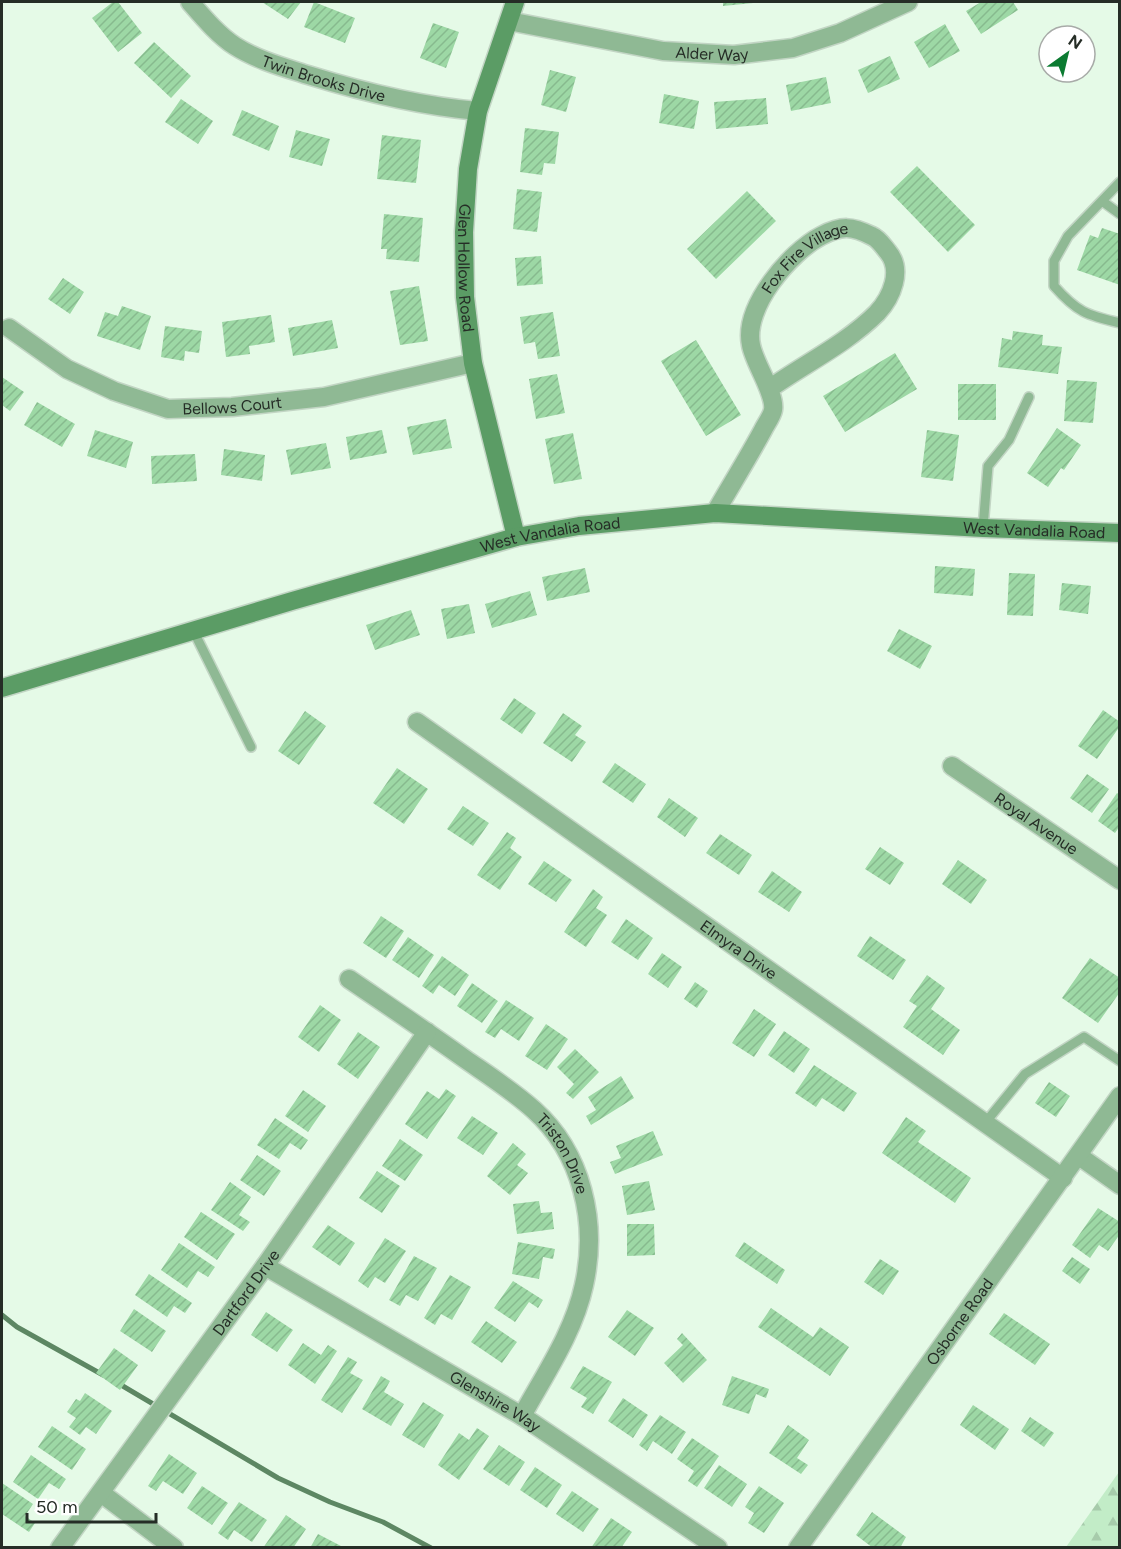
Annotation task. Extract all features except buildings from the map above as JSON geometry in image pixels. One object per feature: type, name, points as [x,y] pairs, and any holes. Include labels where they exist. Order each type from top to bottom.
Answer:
[{"type":"main road","name":"Glen Hollow Road","points":[[515,2],[477,111],[468,169],[464,231],[465,297],[473,363],[516,537]]},
{"type":"main road","name":"West Vandalia Road","points":[[2,688],[193,630],[516,537],[590,525],[715,513],[1119,533]]},
{"type":"street","name":"Twin Brooks Drive","points":[[190,2],[204,19],[235,46],[276,65],[337,84],[438,108],[477,111]]},
{"type":"street","name":"Alder Way","points":[[509,21],[663,51],[735,55],[793,48],[840,33],[909,2]]},
{"type":"street","name":"Fox Fire Village","points":[[715,513],[752,452],[773,409],[769,389],[758,369],[750,344],[752,320],[777,275],[812,240],[834,229],[854,227],[877,238],[894,258],[896,277],[890,293],[878,312],[828,350],[769,389]]},
{"type":"street","name":"Bellows Court","points":[[9,328],[67,369],[114,391],[168,409],[232,407],[324,397],[473,363]]},
{"type":"street","name":"Elmyra Drive","points":[[417,722],[1063,1178]]},
{"type":"street","name":"Royal Avenue","points":[[952,766],[1119,880]]},
{"type":"street","name":"Triston Drive","points":[[348,979],[427,1032],[535,1111],[562,1142],[577,1172],[586,1201],[589,1241],[584,1285],[566,1338],[522,1416]]},
{"type":"street","name":"Dartford Drive","points":[[60,1548],[265,1266],[427,1032]]},
{"type":"street","name":"Osborne Road","points":[[798,1548],[1063,1178],[1119,1096]]},
{"type":"street","points":[[1078,1156],[1119,1185]]},
{"type":"street","name":"Glenshire Way","points":[[265,1266],[522,1416],[718,1548]]},
{"type":"street","points":[[101,1493],[174,1548]]},
{"type":"lane","points":[[1119,182],[1068,236],[1054,261],[1054,286],[1071,305],[1090,316],[1119,323]]},
{"type":"lane","points":[[1102,201],[1119,214]]},
{"type":"lane","points":[[983,528],[988,466],[1009,440],[1029,397]]},
{"type":"lane","points":[[193,630],[250,747]]},
{"type":"lane","points":[[985,1123],[1025,1074],[1084,1037],[1119,1061]]},
{"type":"green space","points":[[1119,1472],[1119,1547],[1066,1547]]},
{"type":"waterway","points":[[2,1315],[17,1327],[103,1375]]},
{"type":"waterway","points":[[116,1382],[278,1478],[330,1502],[383,1522],[431,1548]]}]
